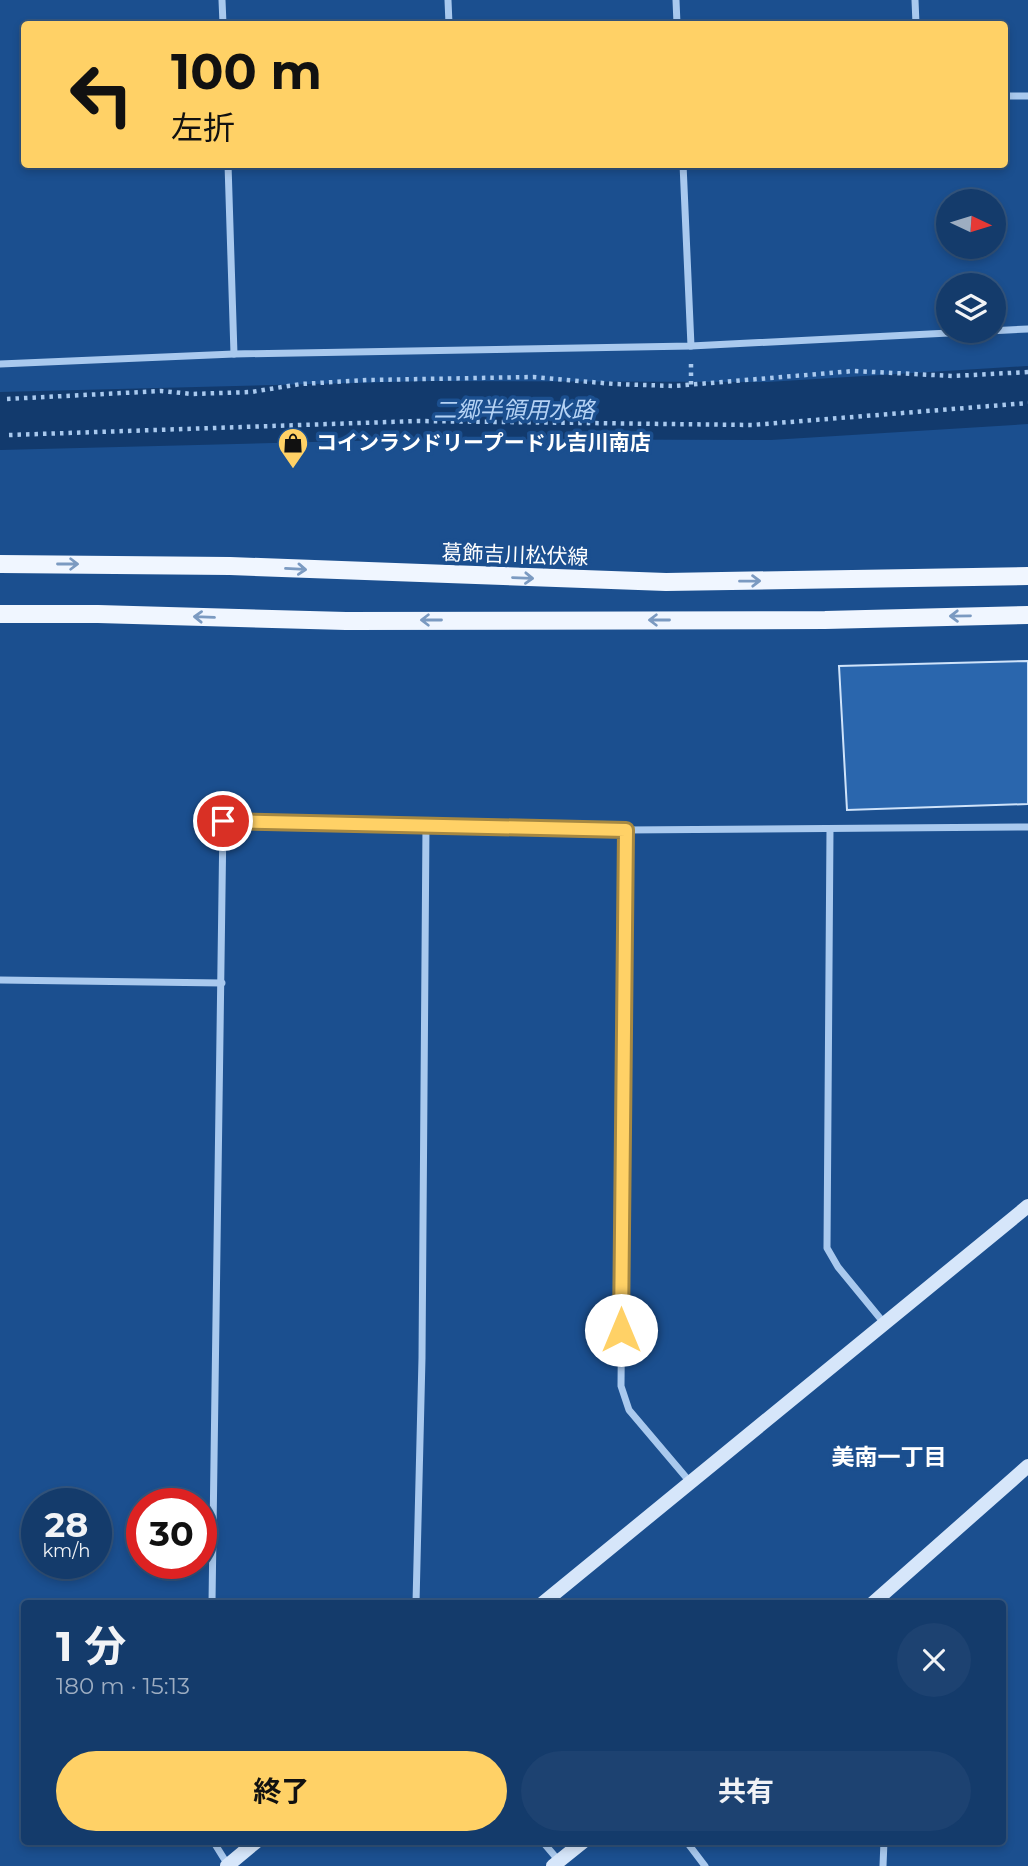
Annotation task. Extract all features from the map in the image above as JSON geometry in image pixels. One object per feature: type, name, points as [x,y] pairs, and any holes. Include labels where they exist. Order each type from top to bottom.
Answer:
[{"type":"main road","name":"葛飾吉川松伏線","points":[[0,564],[230,565],[666,582],[1028,576]]},
{"type":"main road","points":[[0,614],[346,621],[811,620],[1028,615]]},
{"type":"street","points":[[222,0],[223,21]]},
{"type":"street","points":[[448,0],[449,21]]},
{"type":"street","points":[[676,0],[677,21]]},
{"type":"street","points":[[915,0],[916,21]]},
{"type":"street","points":[[1008,96],[1028,96]]},
{"type":"street","points":[[228,168],[234,354]]},
{"type":"street","points":[[683,168],[691,346]]},
{"type":"street","points":[[0,364],[234,354],[691,346],[1028,329]]},
{"type":"street","points":[[212,1600],[223,821],[626,830],[1028,827]]},
{"type":"street","points":[[415,1600],[422,1358],[426,824]]},
{"type":"street","points":[[830,829],[827,1248],[838,1268],[884,1322]]},
{"type":"street","points":[[626,830],[621,1385],[629,1410],[691,1482]]},
{"type":"street","points":[[0,981],[222,983]]},
{"type":"street","points":[[547,1600],[1028,1206]]},
{"type":"street","points":[[876,1600],[1025,1469]]},
{"type":"street","points":[[215,1845],[228,1866],[252,1845]]},
{"type":"street","points":[[545,1845],[556,1863],[579,1845]]},
{"type":"street","points":[[689,1845],[705,1866]]},
{"type":"street","points":[[883,1866],[884,1845]]},
{"type":"path","points":[[7,399],[161,391],[192,394],[251,393],[301,384],[368,380],[533,377],[647,386],[691,385],[844,372],[953,376],[1028,372]]},
{"type":"path","points":[[9,435],[418,421],[752,425],[1028,403]]},
{"type":"building","points":[[1028,661],[1028,804],[847,810],[839,666]]},
{"type":"waterway","name":"二郷半領用水路","points":[[0,421],[427,410],[769,411],[1028,395]]},
{"type":"place","name":"コインランドリープードル吉川南店","points":[[293,470]]},
{"type":"district","name":"美南一丁目","points":[[889,1457]]},
{"type":"route","points":[[223,821],[626,830],[621,1330]]}]
